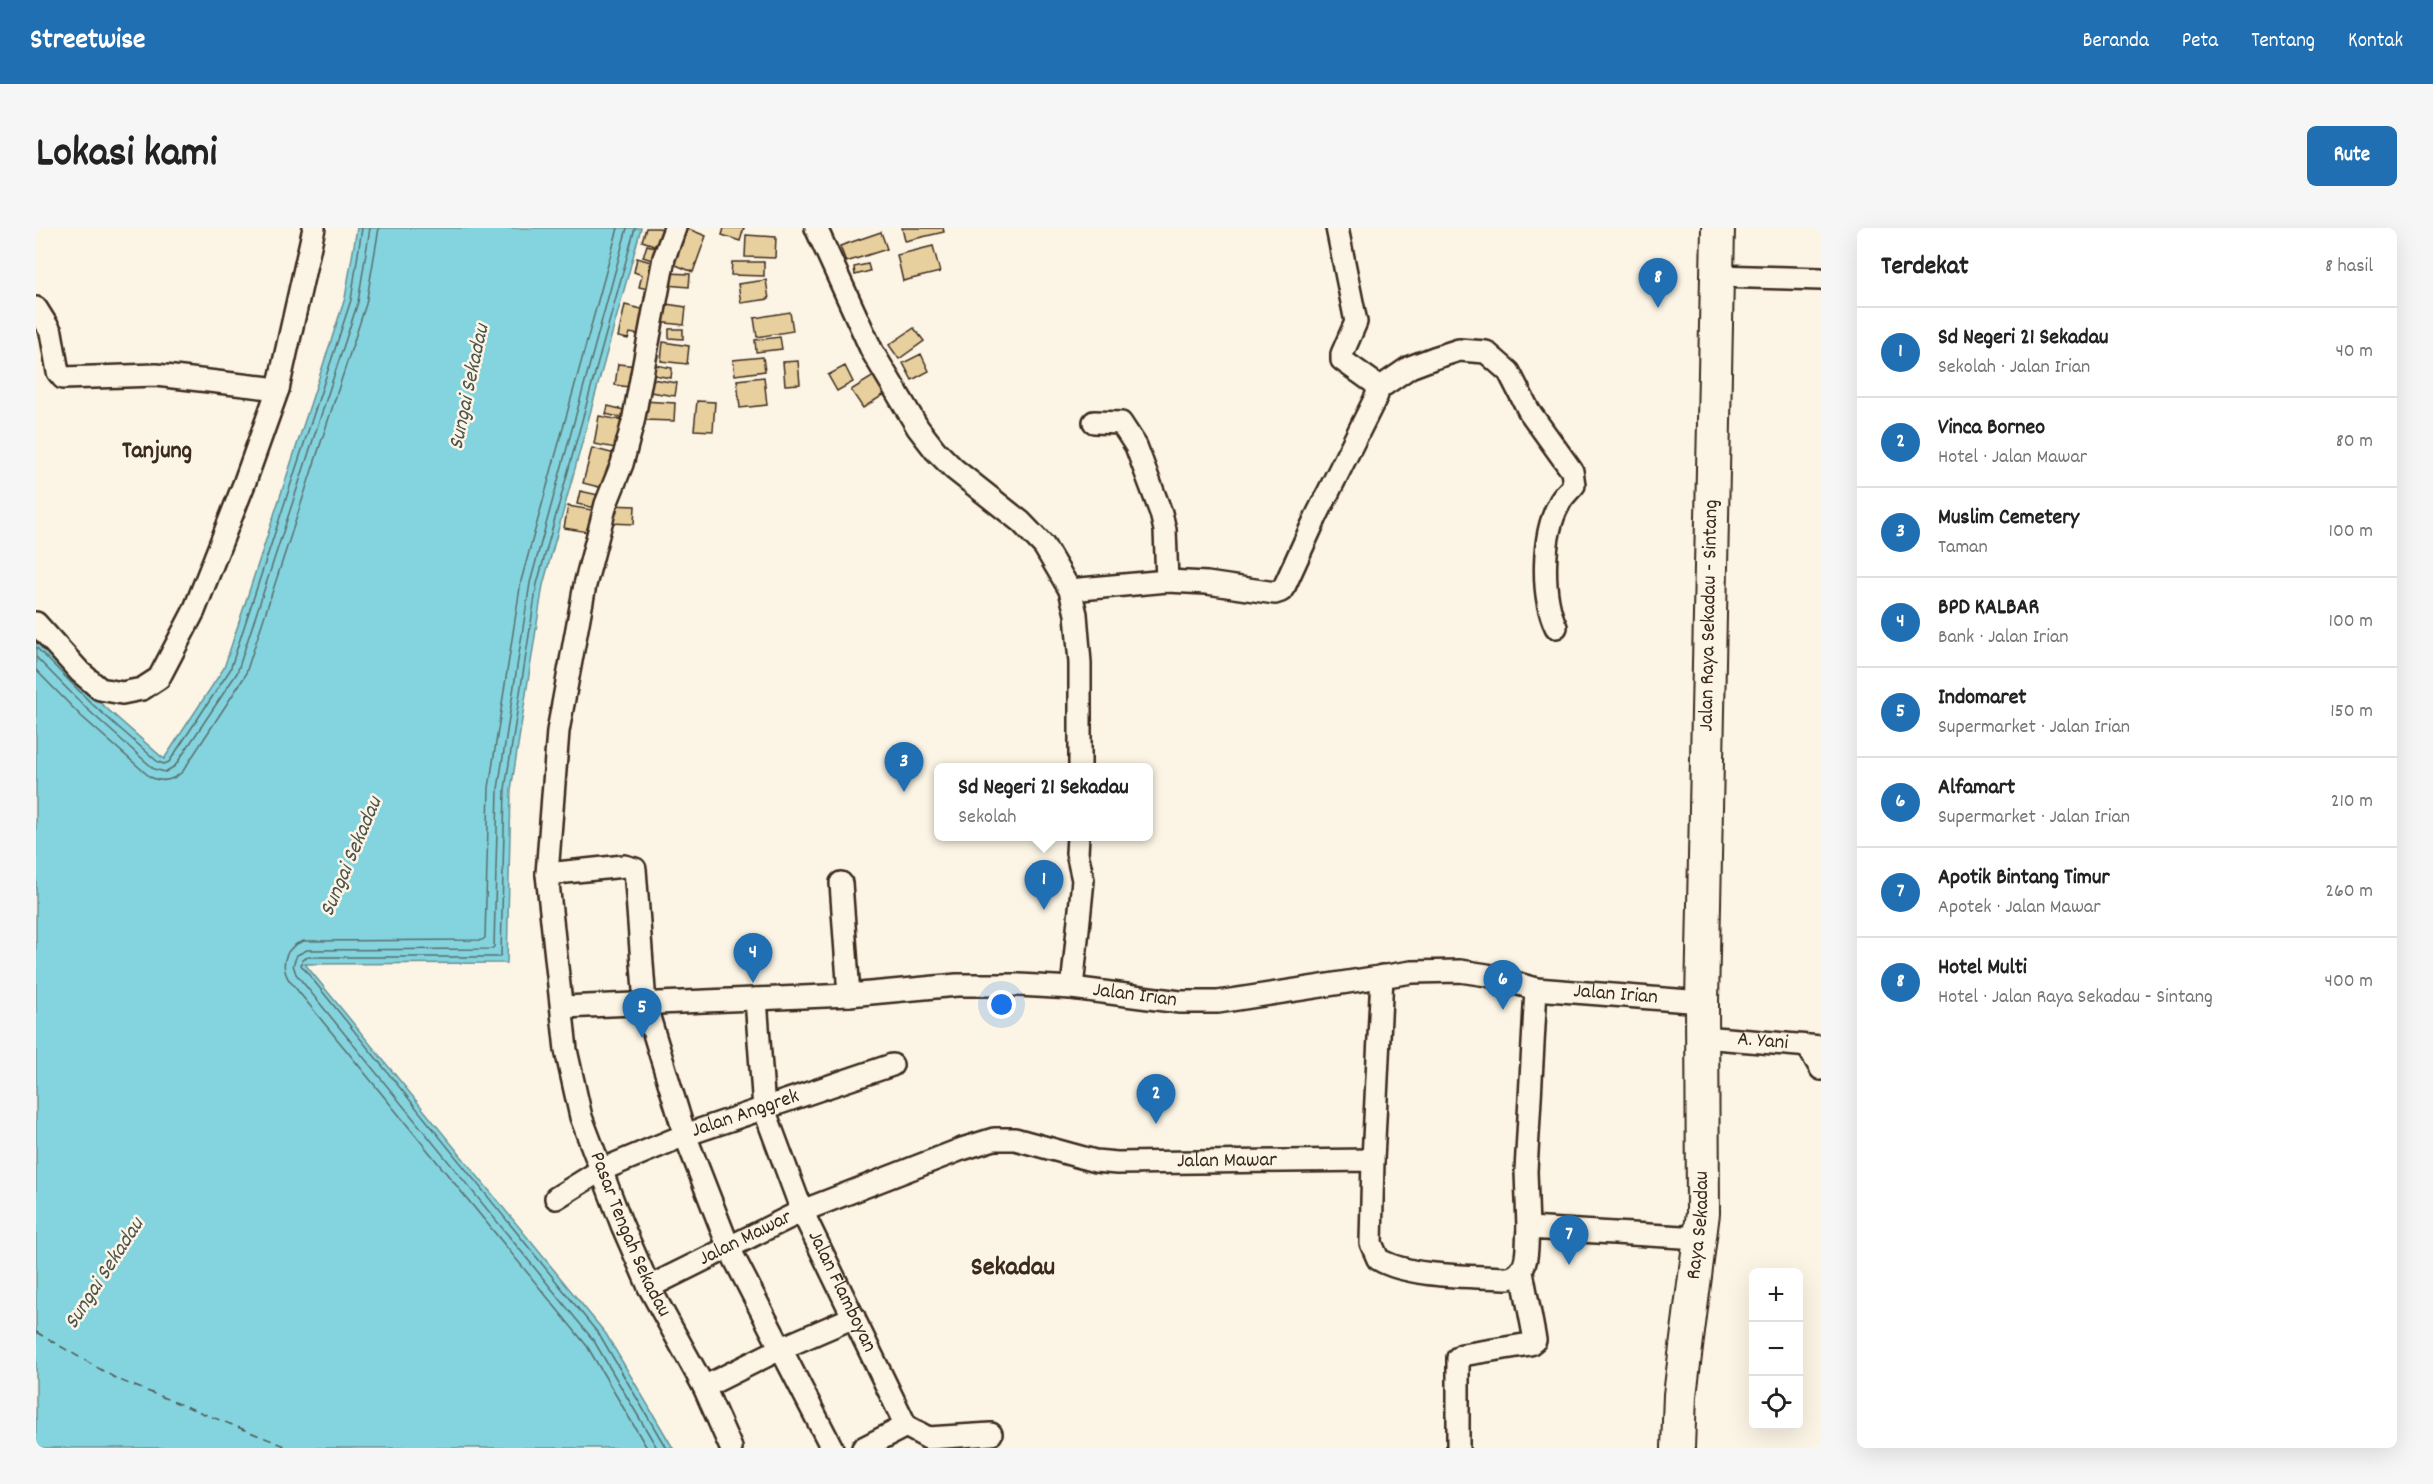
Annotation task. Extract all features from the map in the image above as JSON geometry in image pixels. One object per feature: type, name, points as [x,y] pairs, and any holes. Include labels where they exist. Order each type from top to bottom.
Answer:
[{"type":"highway","name":"Jalan Raya Sekadau - Sintang","points":[[1702,1002],[1718,228]]},
{"type":"highway","name":"Raya Sekadau","points":[[1678,1448],[1680,1395],[1703,1213],[1702,1002]]},
{"type":"highway","points":[[1667,1448],[1680,1395]]},
{"type":"street","points":[[36,623],[80,672],[100,689],[122,693],[142,689],[159,678],[198,601],[278,389],[314,228]]},
{"type":"street","name":"Pasar Tengah Sekadau","points":[[675,228],[664,258],[633,422],[622,464],[606,504],[581,608],[558,731],[547,873],[566,1050],[581,1117],[622,1225],[649,1287],[704,1387],[732,1448]]},
{"type":"street","points":[[816,228],[872,351],[918,428],[954,469],[1021,522],[1044,546],[1070,590],[1076,614],[1080,663],[1080,763]]},
{"type":"street","points":[[1070,590],[1167,581],[1207,583],[1275,593],[1281,591],[1378,389],[1372,380],[1347,366],[1342,360],[1341,354],[1356,322],[1337,228]]},
{"type":"street","points":[[1716,276],[1821,279]]},
{"type":"street","points":[[36,308],[51,332],[58,372],[63,378],[156,375],[278,389]]},
{"type":"street","points":[[1378,389],[1410,368],[1459,350],[1486,352],[1509,372],[1529,411],[1572,471],[1574,485],[1559,502],[1549,528],[1546,579],[1549,614],[1556,627]]},
{"type":"street","points":[[1094,422],[1121,423],[1136,446],[1164,521],[1167,581]]},
{"type":"street","points":[[1072,988],[1083,880],[1077,853],[1078,841]]},
{"type":"street","points":[[547,873],[624,866],[635,869],[645,1004],[685,1135],[729,1248],[832,1448]]},
{"type":"street","points":[[841,883],[849,995]]},
{"type":"street","name":"Jalan Irian","points":[[563,1007],[849,995],[957,985],[1072,988],[1180,1002],[1218,1002],[1412,972],[1460,971],[1487,975],[1536,989],[1702,1002]]},
{"type":"street","points":[[1382,976],[1371,1243],[1378,1259],[1398,1268],[1457,1276],[1509,1278],[1522,1272]]},
{"type":"street","points":[[1458,1448],[1458,1358],[1462,1355],[1530,1344],[1535,1340],[1522,1272],[1528,1228],[1526,1171],[1536,989]]},
{"type":"street","name":"Jalan Flamboyan","points":[[756,999],[764,1109],[802,1211],[906,1426]]},
{"type":"street","name":"A. Yani","points":[[1703,1037],[1814,1047]]},
{"type":"street","points":[[1814,1047],[1821,1069]]},
{"type":"street","name":"Jalan Anggrek","points":[[556,1198],[601,1170],[685,1135],[892,1065]]},
{"type":"street","name":"Jalan Mawar","points":[[649,1287],[802,1211],[962,1149],[1007,1138],[1095,1161],[1117,1163],[1373,1160]]},
{"type":"street","points":[[1528,1228],[1700,1238]]},
{"type":"street","points":[[704,1387],[782,1348],[854,1317]]},
{"type":"street","points":[[862,1448],[906,1426],[928,1438],[991,1434]]},
{"type":"water","name":"Sungai Sekadau","points":[[357,228],[641,228],[543,585],[511,790],[507,963],[305,964],[606,1334],[673,1448],[36,1448],[36,638],[96,699],[164,759],[224,668],[345,298]]},
{"type":"building","points":[[646,228],[669,231],[663,248],[642,241]]},
{"type":"building","points":[[678,228],[686,228],[706,236],[693,272],[666,261]]},
{"type":"building","points":[[724,228],[744,228],[740,241],[722,235]]},
{"type":"building","points":[[902,228],[943,228],[944,232],[905,241]]},
{"type":"building","points":[[881,232],[887,249],[846,262],[840,246]]},
{"type":"building","points":[[746,235],[776,237],[775,258],[745,257]]},
{"type":"building","points":[[647,245],[662,249],[658,262],[643,257]]},
{"type":"building","points":[[933,246],[940,272],[903,281],[897,255]]},
{"type":"building","points":[[637,258],[658,264],[652,290],[639,287],[642,275],[634,272]]},
{"type":"building","points":[[732,262],[764,262],[764,276],[731,275]]},
{"type":"building","points":[[868,264],[870,271],[855,275],[854,267]]},
{"type":"building","points":[[667,273],[690,274],[689,287],[666,285]]},
{"type":"building","points":[[766,280],[769,299],[741,303],[738,284]]},
{"type":"building","points":[[659,303],[686,307],[684,325],[657,322]]},
{"type":"building","points":[[625,305],[650,311],[645,336],[630,333],[628,339],[618,337]]},
{"type":"building","points":[[790,312],[793,331],[757,337],[754,318]]},
{"type":"building","points":[[914,328],[924,341],[899,359],[889,345]]},
{"type":"building","points":[[669,329],[683,329],[683,339],[669,338]]},
{"type":"building","points":[[780,337],[782,349],[756,352],[755,340]]},
{"type":"building","points":[[663,342],[689,346],[687,364],[661,361]]},
{"type":"building","points":[[921,354],[929,371],[912,380],[903,363]]},
{"type":"building","points":[[763,357],[765,371],[735,375],[733,360]]},
{"type":"building","points":[[798,361],[800,384],[785,385],[783,362]]},
{"type":"building","points":[[618,364],[638,366],[636,388],[615,385]]},
{"type":"building","points":[[650,364],[672,368],[671,378],[648,374]]},
{"type":"building","points":[[845,366],[853,382],[837,391],[828,375]]},
{"type":"building","points":[[877,374],[888,392],[863,408],[851,390]]},
{"type":"building","points":[[764,377],[767,405],[740,408],[737,380]]},
{"type":"building","points":[[645,378],[677,383],[675,396],[644,391]]},
{"type":"building","points":[[643,401],[675,403],[674,421],[643,420]]},
{"type":"building","points":[[697,401],[715,402],[713,431],[694,430]]},
{"type":"building","points":[[608,406],[628,411],[626,419],[606,414]]},
{"type":"building","points":[[599,416],[626,421],[621,449],[594,444]]},
{"type":"building","points":[[592,448],[615,454],[607,489],[583,483]]},
{"type":"building","points":[[580,491],[603,496],[600,509],[577,504]]},
{"type":"building","points":[[609,505],[635,506],[634,524],[608,523]]},
{"type":"building","points":[[568,506],[598,511],[594,533],[564,528]]},
{"type":"ferry route","points":[[36,1332],[117,1379],[290,1448]]},
{"type":"place","name":"Hotel Multi","points":[[1658,308]]},
{"type":"place","name":"Muslim Cemetery","points":[[904,792]]},
{"type":"place","name":"Sd Negeri 21 Sekadau","points":[[1044,910]]},
{"type":"place","name":"BPD KALBAR","points":[[753,983]]},
{"type":"place","name":"Alfamart","points":[[1503,1010]]},
{"type":"place","name":"Indomaret","points":[[642,1038]]},
{"type":"place","name":"Vinca Borneo","points":[[1156,1124]]},
{"type":"place","name":"Apotik Bintang Timur","points":[[1569,1265]]},
{"type":"district","name":"Tanjung","points":[[157,452]]},
{"type":"district","name":"Sekadau","points":[[1013,1268]]}]
